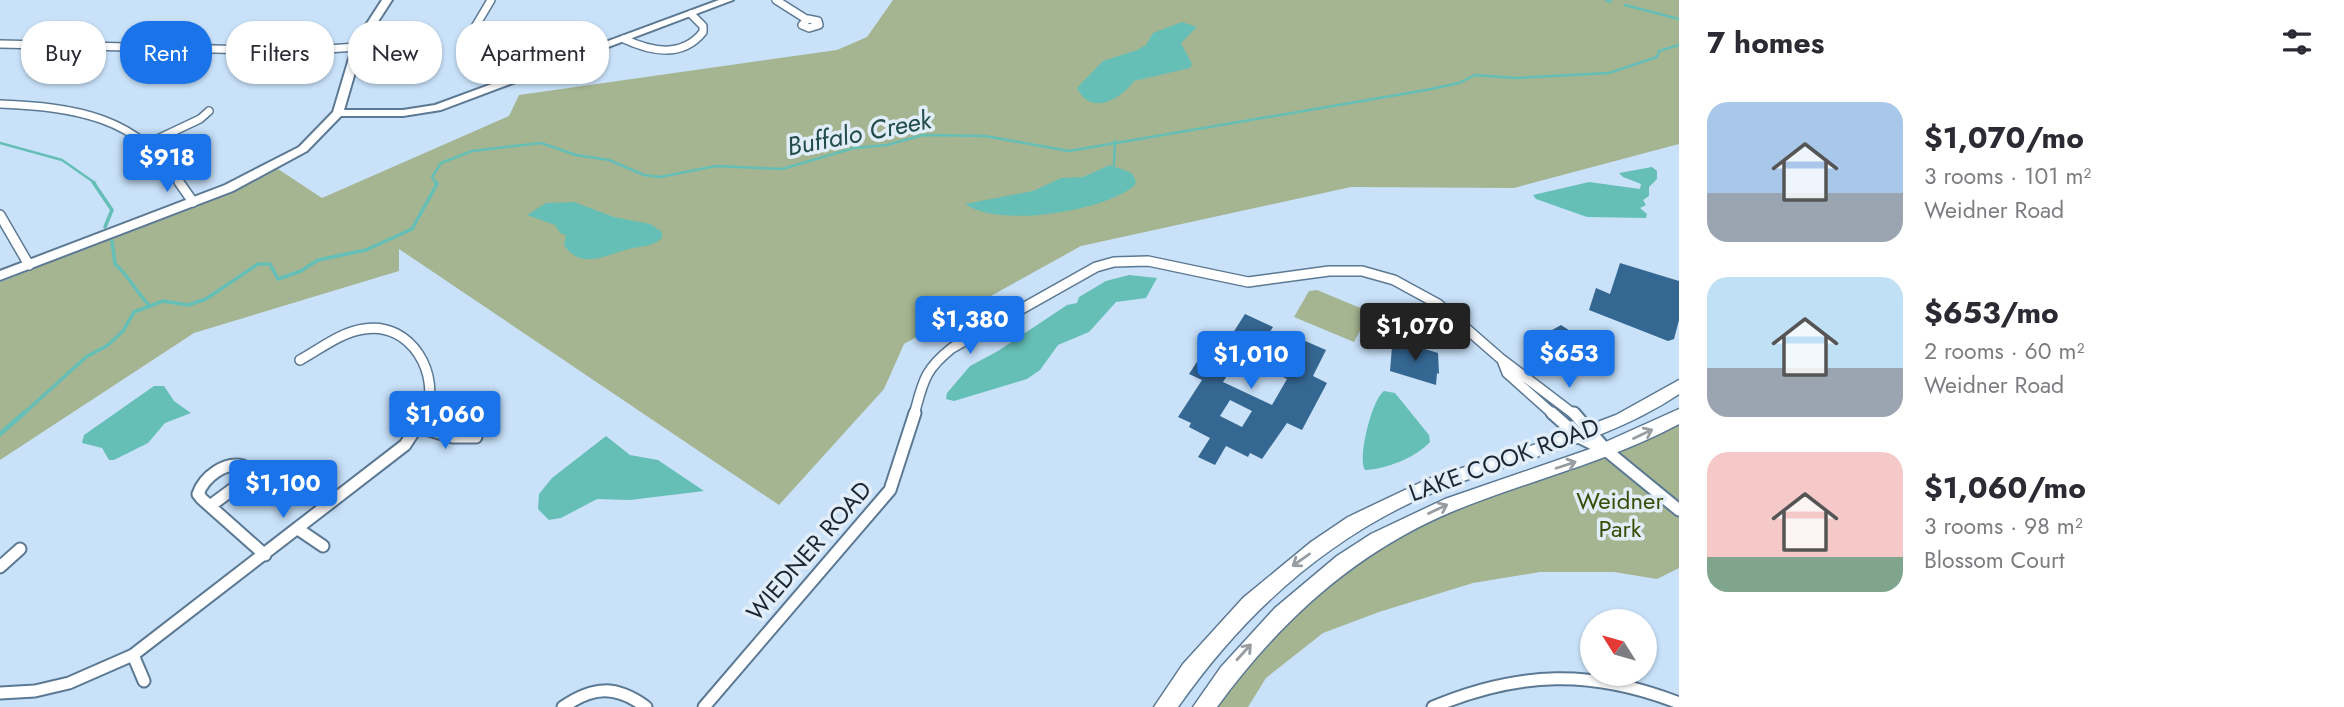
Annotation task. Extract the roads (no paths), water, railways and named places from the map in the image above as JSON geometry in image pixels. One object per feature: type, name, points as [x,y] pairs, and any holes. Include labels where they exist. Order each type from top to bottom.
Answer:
[{"type":"main road","name":"LAKE COOK ROAD","points":[[1165,707],[1244,610],[1290,568],[1339,533],[1374,512],[1435,484],[1587,434],[1635,413],[1679,386]]},
{"type":"main road","name":"LAKE COOK ROAD","points":[[1204,707],[1234,664],[1281,612],[1339,565],[1388,533],[1448,505],[1607,451],[1679,416]]},
{"type":"street","points":[[374,21],[387,0]]},
{"type":"street","points":[[479,21],[491,0]]},
{"type":"street","points":[[609,45],[729,0]]},
{"type":"street","points":[[776,0],[806,19]]},
{"type":"street","points":[[624,39],[648,50],[683,47],[703,32],[703,26],[691,14]]},
{"type":"street","points":[[0,44],[297,51],[348,48]]},
{"type":"street","points":[[0,276],[193,202],[254,177],[287,159],[317,138],[338,113],[348,80]]},
{"type":"street","points":[[338,113],[403,113],[437,108],[505,84]]},
{"type":"street","points":[[0,104],[68,110],[116,125],[147,144],[164,160],[193,202]]},
{"type":"street","points":[[147,144],[200,120],[209,111]]},
{"type":"street","points":[[0,215],[29,265]]},
{"type":"street","name":"WIEDNER ROAD","points":[[704,707],[890,490],[905,452],[924,376],[934,362],[952,348],[1096,267],[1115,260],[1158,260],[1242,281],[1264,283],[1340,270],[1364,272],[1420,291],[1479,336],[1502,360]]},
{"type":"street","points":[[0,693],[57,686],[85,679],[133,655],[405,445],[419,427],[430,401],[426,362],[411,344],[394,333],[373,328],[358,331],[300,360]]},
{"type":"street","points":[[1502,360],[1507,373],[1587,434],[1679,510]]},
{"type":"street","points":[[1502,360],[1518,368],[1607,451]]},
{"type":"street","points":[[419,427],[453,437],[476,437]]},
{"type":"street","points":[[210,506],[265,555]]},
{"type":"street","points":[[298,529],[323,546]]},
{"type":"street","points":[[0,567],[20,549]]},
{"type":"street","points":[[133,655],[144,681]]},
{"type":"street","points":[[1433,707],[1494,686],[1553,676],[1589,677],[1625,683],[1653,691],[1679,703]]},
{"type":"street","points":[[563,707],[578,695],[613,688],[624,691],[646,707]]},
{"type":"waterway","points":[[1606,0],[1611,2]]},
{"type":"waterway","points":[[1625,5],[1679,19]]},
{"type":"waterway","name":"Buffalo Creek","points":[[1115,143],[1426,90],[1459,83],[1475,75],[1516,78],[1609,73],[1657,57],[1659,51],[1679,45]]},
{"type":"waterway","name":"Buffalo Creek","points":[[437,183],[432,177],[441,163],[472,151],[541,143],[576,155],[609,160],[644,175],[660,177],[716,166],[782,169],[854,148],[887,145],[923,135],[985,136],[1069,151],[1115,143]]},
{"type":"waterway","points":[[0,143],[62,160],[95,183]]},
{"type":"waterway","points":[[1114,165],[1115,143]]},
{"type":"waterway","points":[[93,182],[112,210],[105,227]]},
{"type":"waterway","name":"Buffalo Creek","points":[[22,415],[86,357],[108,345],[123,331],[134,312],[163,301],[188,305],[206,299],[258,264],[270,264],[278,279],[301,271],[318,260],[366,250],[412,229],[437,184],[435,182]]},
{"type":"waterway","points":[[112,241],[115,264],[148,304]]},
{"type":"waterway","name":"Buffalo Creek","points":[[0,434],[24,413]]},
{"type":"park label","name":"Weidner Park","points":[[1620,515]]}]
